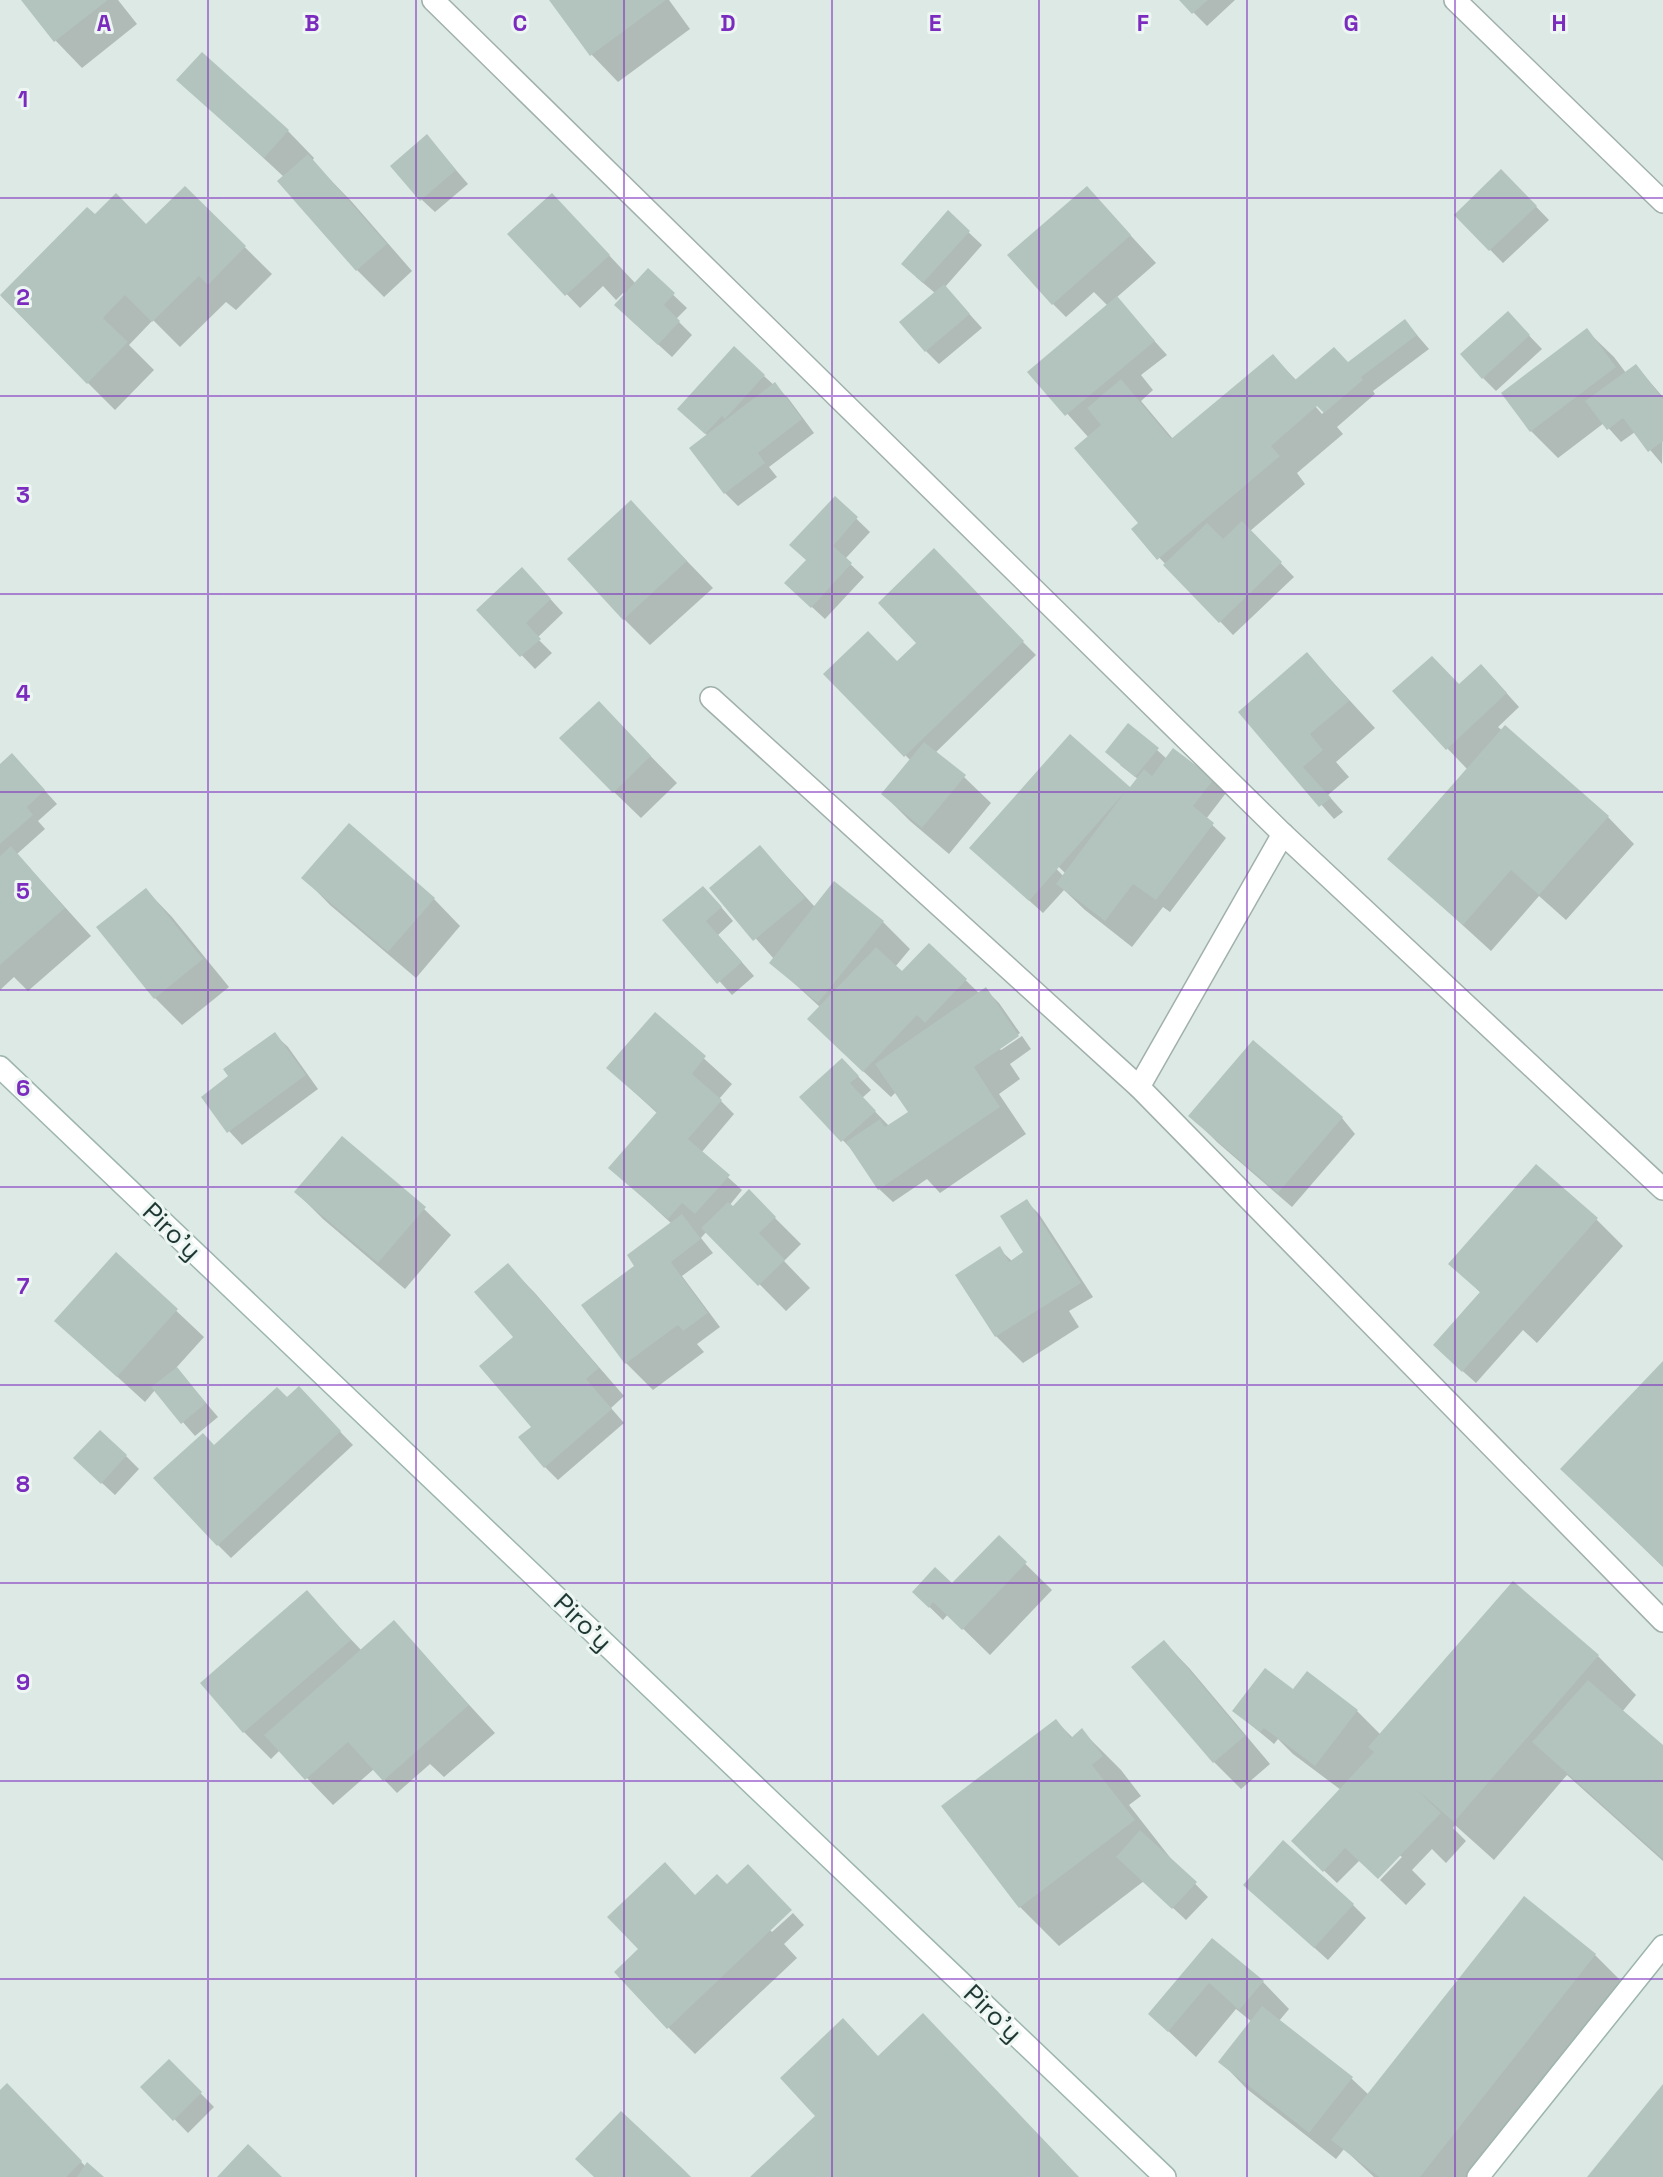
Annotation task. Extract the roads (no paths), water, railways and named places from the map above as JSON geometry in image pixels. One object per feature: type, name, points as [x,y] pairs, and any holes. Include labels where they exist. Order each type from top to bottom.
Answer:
[{"type":"street","points":[[433,0],[1283,834],[1663,1189]]},
{"type":"street","points":[[1455,0],[1663,202]]},
{"type":"street","points":[[711,698],[1139,1087],[1663,1621]]},
{"type":"street","points":[[1139,1087],[1283,834]]},
{"type":"street","name":"Piro'y","points":[[0,1067],[1165,2177]]},
{"type":"street","points":[[1478,2177],[1663,1946]]}]
